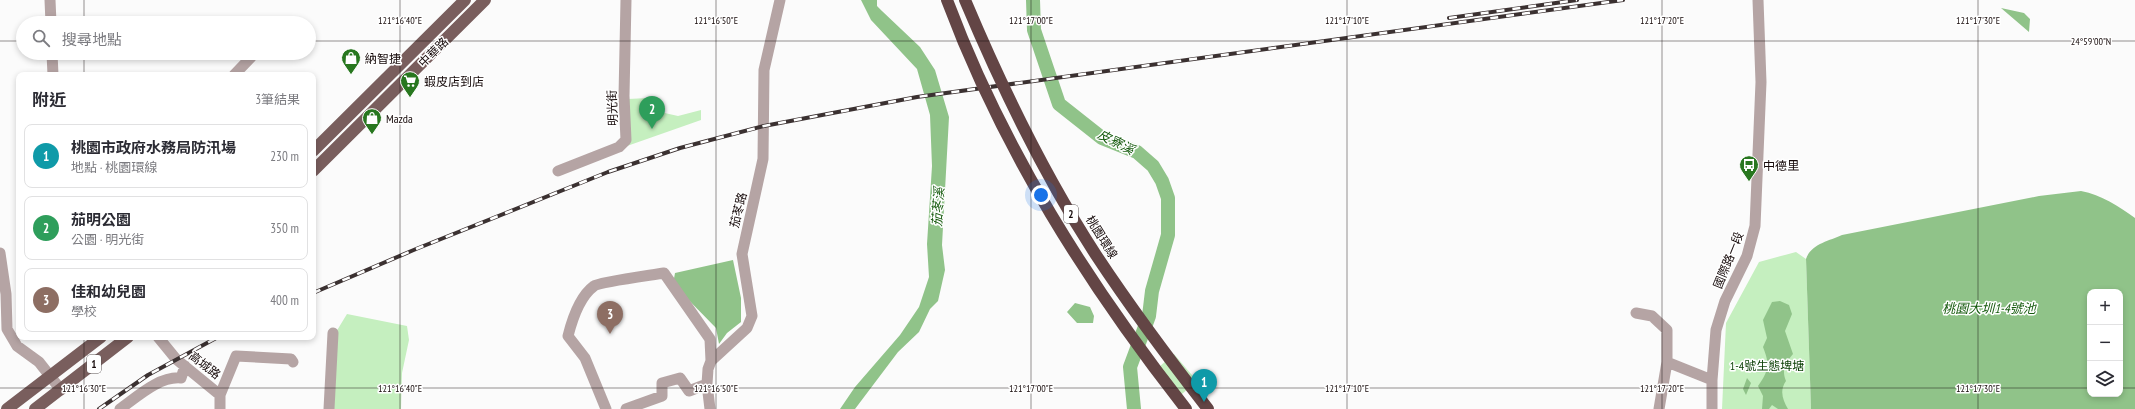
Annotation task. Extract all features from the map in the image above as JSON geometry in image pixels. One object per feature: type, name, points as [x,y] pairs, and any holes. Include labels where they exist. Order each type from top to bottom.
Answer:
[{"type":"highway","name":"2","points":[[948,0],[964,45],[993,111],[1038,194],[1117,316],[1186,409]]},
{"type":"highway","name":"桃園環線","points":[[965,0],[1010,103],[1053,182],[1095,254],[1130,306],[1208,409]]},
{"type":"main road","name":"中華路","points":[[316,148],[465,0]]},
{"type":"main road","name":"中華路","points":[[316,168],[485,0]]},
{"type":"main road","name":"1","points":[[7,409],[97,340]]},
{"type":"main road","name":"1","points":[[35,409],[124,340]]},
{"type":"street","points":[[50,0],[51,16]]},
{"type":"street","name":"明光街","points":[[558,171],[619,147],[626,140],[624,96],[626,0]]},
{"type":"street","name":"茄苳路","points":[[711,361],[747,328],[752,316],[742,254],[763,159],[764,70],[780,0]]},
{"type":"street","name":"國際路一段","points":[[1712,409],[1714,348],[1720,316],[1747,256],[1754,226],[1762,82],[1758,0]]},
{"type":"street","points":[[52,60],[53,72]]},
{"type":"street","points":[[237,72],[248,60]]},
{"type":"street","points":[[0,253],[6,294],[7,329],[17,346],[39,362],[60,390]]},
{"type":"street","points":[[606,409],[585,358],[568,336],[573,318],[585,296],[594,286],[664,273],[710,339],[711,361],[708,369],[707,384],[710,409]]},
{"type":"street","points":[[1636,313],[1652,316],[1667,330],[1667,362],[1659,409]]},
{"type":"street","points":[[329,409],[333,333]]},
{"type":"street","name":"高城路","points":[[160,340],[176,359],[220,395]]},
{"type":"street","name":"高城路","points":[[220,409],[220,395],[236,356],[282,357],[291,359],[293,362]]},
{"type":"street","points":[[1667,362],[1712,380]]},
{"type":"street","points":[[120,409],[142,393],[171,377],[181,378],[185,366]]},
{"type":"street","points":[[626,409],[662,396],[662,383],[680,378],[689,391],[707,384]]},
{"type":"green space","points":[[648,98],[647,109],[678,116],[701,110],[701,120],[627,146],[628,99]]},
{"type":"green space","name":"1-4號生態埤塘","points":[[1796,252],[1806,259],[1811,409],[1722,409],[1726,323],[1759,262]]},
{"type":"green space","points":[[347,314],[407,326],[409,340],[402,373],[401,409],[334,409],[336,332]]},
{"type":"green space","points":[[1174,354],[1197,381],[1175,400],[1152,373]]},
{"type":"water","name":"茄苳溪","points":[[861,0],[877,0],[877,6],[920,47],[935,70],[949,117],[942,245],[945,270],[938,301],[930,309],[919,332],[898,352],[855,409],[840,409],[855,387],[900,335],[919,307],[929,277],[927,244],[932,166],[930,115],[917,69],[871,20]]},
{"type":"water","points":[[2001,8],[2024,13],[2030,19],[2029,32]]},
{"type":"water","name":"桃園大圳1-4號池","points":[[2081,191],[2103,198],[2116,205],[2135,218],[2135,409],[1811,409],[1806,259],[1808,254],[1816,246],[1842,235],[2039,196]]},
{"type":"water","points":[[733,260],[741,298],[741,322],[727,333],[719,344],[716,328],[673,284],[675,273]]},
{"type":"water","points":[[1780,301],[1789,305],[1792,314],[1785,331],[1793,354],[1785,366],[1784,373],[1786,381],[1782,392],[1783,399],[1788,409],[1778,409],[1772,405],[1769,409],[1762,409],[1763,396],[1758,386],[1767,367],[1767,358],[1763,347],[1767,338],[1763,320],[1772,302]]},
{"type":"water","points":[[1075,303],[1090,307],[1094,316],[1093,323],[1077,323],[1067,312]]},
{"type":"water","points":[[1747,378],[1751,383],[1746,395],[1743,389]]},
{"type":"waterway","name":"皮寮溪","points":[[1033,0],[1034,30],[1059,104],[1102,138],[1137,152],[1153,166],[1162,181],[1168,198],[1168,235],[1152,291],[1149,316],[1130,367],[1134,409]]},
{"type":"railway","points":[[1449,18],[1577,0]]},
{"type":"railway","points":[[316,292],[416,249],[608,172],[680,148],[764,126],[917,97],[1623,0]]},
{"type":"railway","points":[[99,409],[148,375],[212,340]]},
{"type":"place","name":"納智捷","points":[[351,75]]},
{"type":"place","name":"蝦皮店到店","points":[[410,98]]},
{"type":"place","name":"茄明公園","points":[[652,129]]},
{"type":"place","name":"Mazda","points":[[372,135]]},
{"type":"place","name":"中德里","points":[[1749,182]]},
{"type":"place","name":"佳和幼兒園","points":[[610,334]]},
{"type":"place","name":"桃園市政府水務局防汛場","points":[[1204,402]]}]
